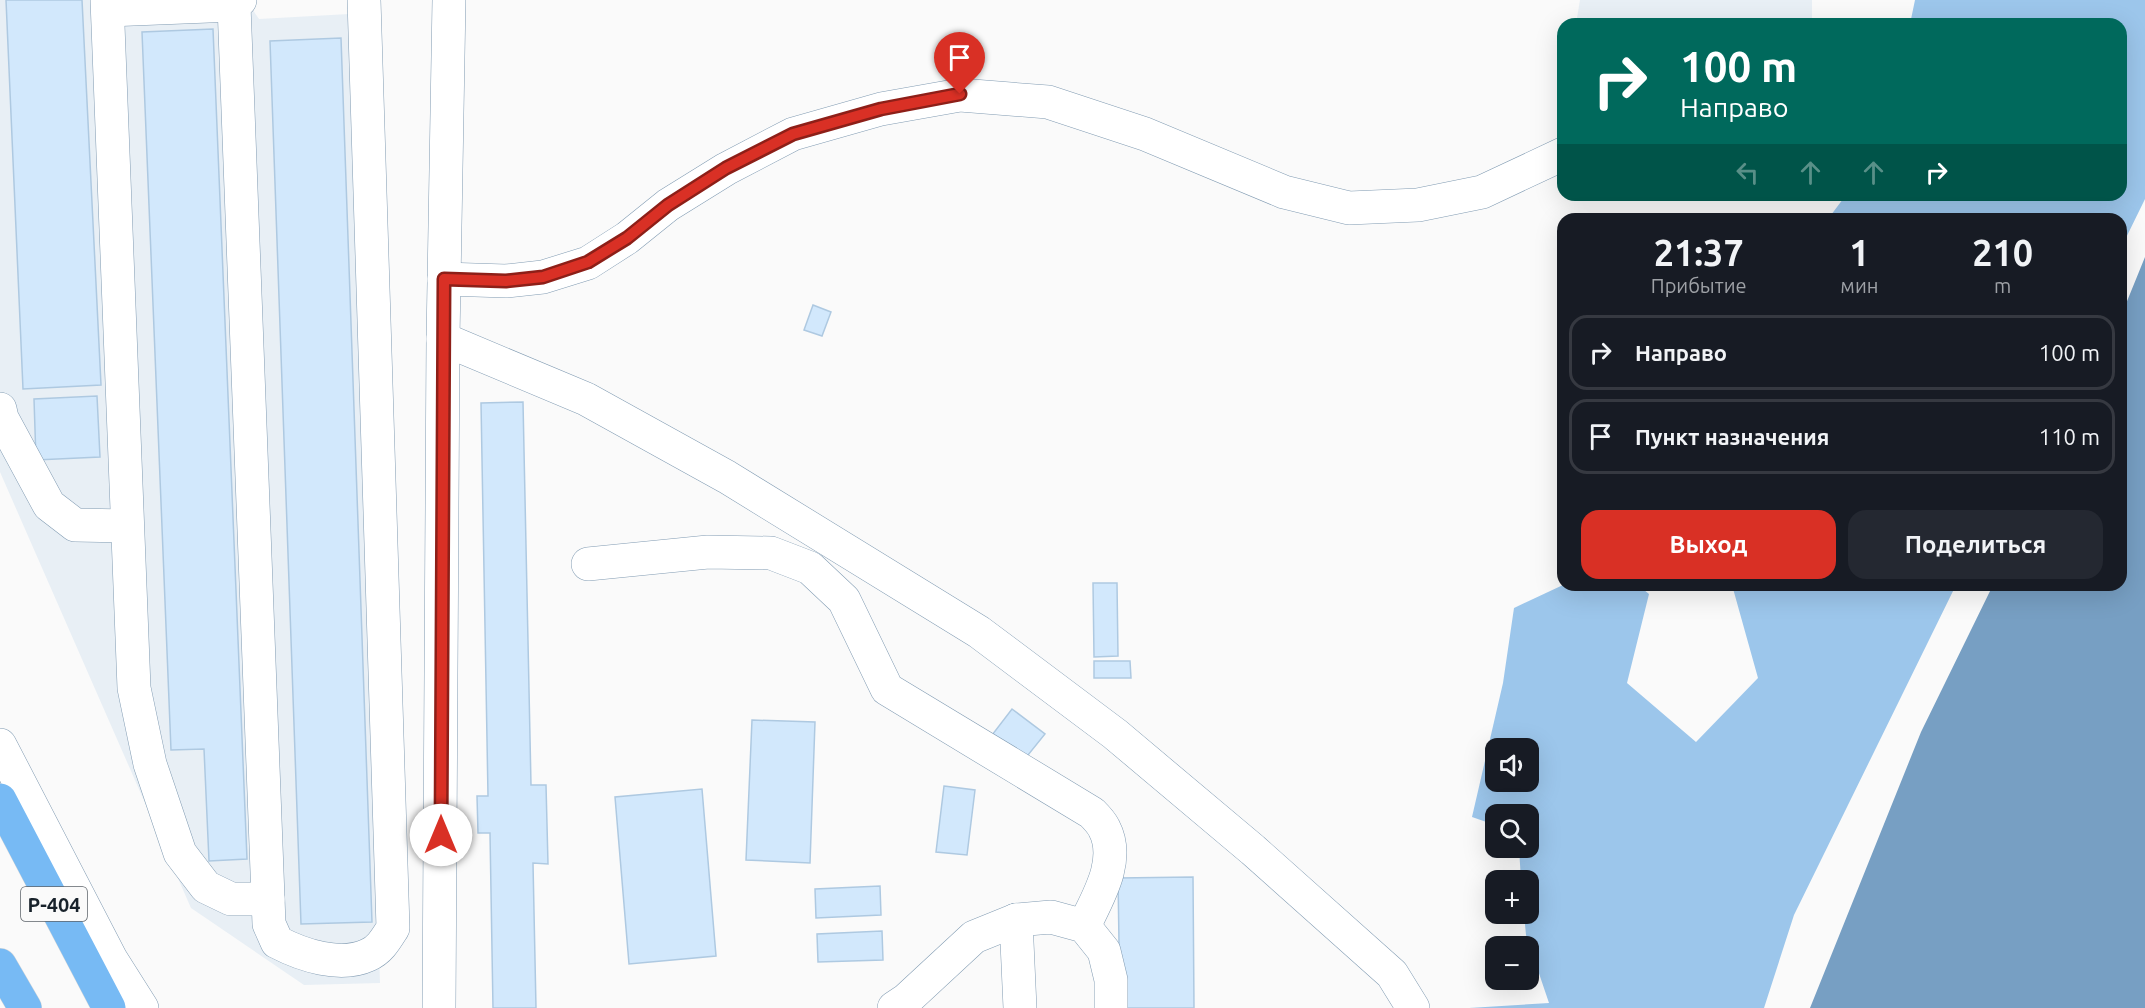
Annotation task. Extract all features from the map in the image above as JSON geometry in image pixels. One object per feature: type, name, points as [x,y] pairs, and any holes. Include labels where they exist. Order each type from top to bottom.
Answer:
[{"type":"highway","name":"Р-404","points":[[0,800],[109,1008]]},
{"type":"highway","points":[[0,965],[25,1008]]},
{"type":"street","points":[[268,899],[231,899],[206,888],[180,853],[150,764],[134,688],[107,5],[237,2],[269,924],[277,942],[296,952],[339,961],[367,956],[382,945],[393,928],[364,0]]},
{"type":"street","points":[[439,1008],[443,339],[449,0]]},
{"type":"street","points":[[444,279],[506,281],[543,277],[588,262],[627,238],[668,205],[726,168],[793,134],[881,109],[960,94],[1048,102],[1145,134],[1284,192],[1349,208],[1418,205],[1482,192],[1557,157]]},
{"type":"street","points":[[443,339],[586,399],[727,477],[980,632],[1115,734],[1253,850],[1392,974],[1413,1008]]},
{"type":"street","points":[[0,409],[2,418],[49,505],[75,525],[128,526]]},
{"type":"street","points":[[588,564],[708,552],[771,553],[810,568],[844,600],[887,689],[1092,813],[1098,820],[1104,828],[1110,852],[1106,880],[1084,926]]},
{"type":"street","points":[[0,745],[111,959],[142,1008]]},
{"type":"street","points":[[894,1008],[906,1000],[974,937],[1016,920],[1051,917],[1084,926],[1104,951],[1111,980],[1111,1008]]},
{"type":"street","points":[[1016,920],[1020,1008]]},
{"type":"street","points":[[913,1008],[933,974]]},
{"type":"shaded area","points":[[0,0],[246,0],[259,19],[349,14],[380,983],[304,985],[191,908],[0,472]]},
{"type":"shaded area","points":[[1580,0],[1812,0],[1812,18],[1577,18]]},
{"type":"shaded area","points":[[1915,0],[2145,0],[2145,199],[2127,236],[2127,213],[1832,213],[1842,201],[2127,201],[2127,18],[1911,18]]},
{"type":"shaded area","points":[[2145,257],[2145,1008],[1810,1008],[1921,732],[1990,591],[2127,591],[2127,301]]},
{"type":"shaded area","points":[[1557,588],[1557,591],[1645,591],[1649,594],[1627,683],[1696,742],[1758,678],[1734,591],[1953,591],[1794,915],[1764,1008],[1469,1008],[1549,1003],[1539,973],[1539,936],[1526,936],[1525,924],[1539,924],[1539,870],[1520,870],[1520,858],[1539,858],[1539,804],[1485,804],[1485,822],[1472,817],[1485,761],[1485,792],[1539,792],[1539,738],[1490,738],[1503,683],[1514,608]]},
{"type":"building","points":[[6,0],[82,0],[101,385],[23,389]]},
{"type":"building","points":[[213,29],[247,859],[209,861],[204,749],[171,750],[142,32]]},
{"type":"building","points":[[341,38],[372,922],[301,924],[270,41]]},
{"type":"building","points":[[813,305],[831,312],[822,336],[804,330]]},
{"type":"building","points":[[97,396],[100,457],[36,460],[34,399]]},
{"type":"building","points":[[523,402],[531,785],[546,785],[548,864],[533,863],[536,1008],[493,1008],[490,833],[478,833],[477,796],[488,796],[481,403]]},
{"type":"building","points":[[1093,583],[1117,583],[1118,656],[1094,657]]},
{"type":"building","points":[[1094,661],[1130,661],[1131,678],[1094,678]]},
{"type":"building","points":[[1012,709],[1045,734],[1024,760],[992,735]]},
{"type":"building","points":[[752,720],[815,722],[810,863],[746,860]]},
{"type":"building","points":[[944,786],[975,790],[967,855],[936,852]]},
{"type":"building","points":[[702,789],[716,956],[629,964],[615,797]]},
{"type":"building","points":[[1193,877],[1194,1008],[1120,1008],[1118,878]]},
{"type":"building","points":[[880,886],[881,915],[816,918],[815,889]]},
{"type":"building","points":[[882,931],[883,960],[818,962],[817,934]]},
{"type":"route","points":[[441,835],[444,279],[506,281],[543,277],[588,262],[627,238],[668,205],[726,168],[793,134],[881,109],[960,94]]}]
